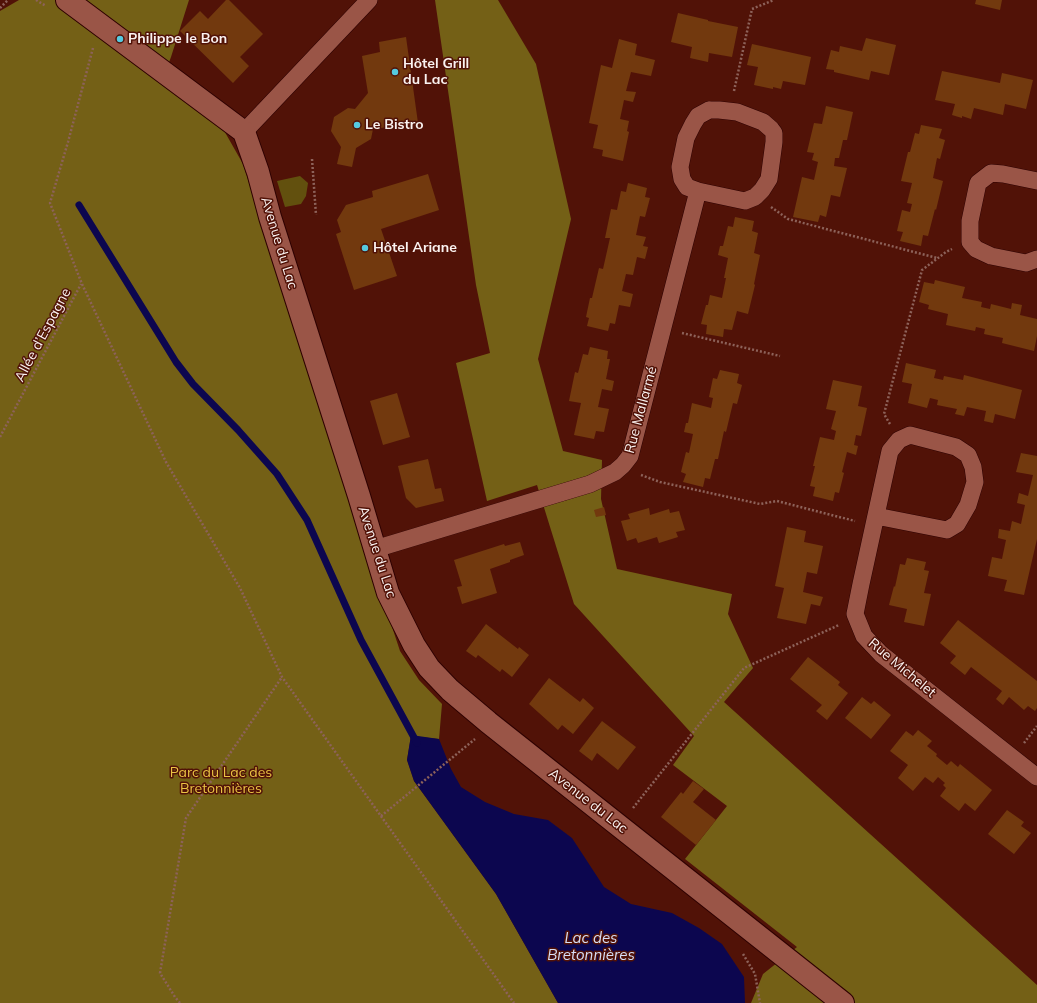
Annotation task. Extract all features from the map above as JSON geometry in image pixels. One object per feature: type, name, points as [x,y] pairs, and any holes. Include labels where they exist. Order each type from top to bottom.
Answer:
[{"type":"street","points":[[57,4],[98,24],[244,132],[369,0]]},
{"type":"street","points":[[709,110],[737,112],[763,122],[771,129],[774,133],[774,142],[769,178],[762,190],[755,197],[745,201],[698,191],[687,187],[682,179],[680,167],[686,138],[698,116],[709,110]]},
{"type":"street","name":"Avenue du Lac","points":[[244,132],[258,172],[270,217],[388,593],[414,646],[429,668],[488,722],[843,1003]]},
{"type":"street","points":[[1037,181],[991,173],[978,183],[970,221],[970,242],[976,249],[990,256],[1026,263],[1037,259]]},
{"type":"street","name":"Rue Mallarmé","points":[[375,549],[590,484],[615,472],[623,465],[630,456],[698,191]]},
{"type":"street","points":[[855,614],[890,451],[899,440],[910,436],[956,447],[968,455],[974,467],[974,482],[968,505],[958,524],[947,530],[875,521]]},
{"type":"street","name":"Rue Michelet","points":[[855,614],[864,636],[881,654],[1037,777]]},
{"type":"path","points":[[0,8],[8,0]]},
{"type":"path","points":[[36,0],[57,4]]},
{"type":"path","points":[[730,111],[752,9],[774,0]]},
{"type":"path","points":[[98,24],[95,43],[50,203],[82,284],[166,462],[240,588],[282,677],[514,1003]]},
{"type":"path","points":[[312,159],[316,215]]},
{"type":"path","points":[[755,197],[788,219],[938,258]]},
{"type":"path","points":[[899,440],[884,414],[922,270],[946,252],[970,242]]},
{"type":"path","name":"Allée d’Espagne","points":[[0,437],[82,284]]},
{"type":"path","points":[[676,331],[780,356]]},
{"type":"path","points":[[623,465],[660,482],[760,504],[777,501],[875,521]]},
{"type":"path","points":[[619,826],[744,668],[837,627],[855,614]]},
{"type":"path","points":[[180,1003],[160,974],[186,818],[282,677]]},
{"type":"path","points":[[381,816],[476,737],[488,722]]},
{"type":"path","points":[[740,948],[755,974],[760,1003]]},
{"type":"shaded area","points":[[300,176],[308,183],[306,196],[301,204],[285,207],[277,181]]},
{"type":"green space","name":"Parc du Lac des Bretonnières","points":[[19,0],[189,0],[161,84],[222,127],[243,164],[400,651],[419,680],[442,704],[439,739],[411,736],[407,760],[414,781],[496,894],[558,1003],[0,1003],[0,11]]},
{"type":"green space","points":[[435,0],[498,0],[536,64],[571,219],[538,359],[563,451],[602,460],[601,499],[617,569],[732,594],[728,614],[753,668],[724,702],[1037,985],[1037,1003],[751,1003],[763,974],[797,947],[685,859],[727,806],[673,765],[694,736],[574,604],[537,485],[487,501],[456,363],[490,353],[476,285]]},
{"type":"water","name":"Lac des Bretonnières","points":[[411,735],[439,739],[451,769],[461,787],[485,802],[514,814],[548,820],[572,838],[604,887],[631,904],[672,913],[699,928],[722,944],[744,977],[745,1003],[558,1003],[496,894],[414,781],[407,760]]},
{"type":"building","points":[[226,0],[229,0],[263,34],[240,57],[249,66],[233,83],[180,31],[200,11],[208,19]]},
{"type":"building","points":[[976,0],[1002,0],[1000,10],[975,4]]},
{"type":"building","points":[[678,13],[738,27],[732,57],[709,53],[708,62],[690,58],[692,47],[671,42]]},
{"type":"building","points":[[406,37],[418,123],[373,129],[371,139],[356,148],[352,167],[337,164],[341,147],[331,131],[334,117],[348,108],[355,109],[368,93],[362,56],[380,52],[379,42]]},
{"type":"building","points":[[866,38],[896,45],[889,75],[871,71],[869,80],[826,69],[831,50],[839,52],[840,46],[862,51]]},
{"type":"building","points":[[619,39],[637,44],[635,55],[655,60],[651,76],[631,72],[626,91],[636,92],[633,102],[624,100],[620,119],[629,121],[627,131],[629,132],[623,161],[602,156],[603,150],[593,148],[598,125],[589,123],[601,65],[612,68]]},
{"type":"building","points":[[752,44],[811,57],[805,85],[783,81],[781,89],[773,87],[773,89],[754,85],[758,67],[747,65]]},
{"type":"building","points":[[942,71],[1000,83],[1002,73],[1033,80],[1026,109],[1005,104],[1003,115],[974,108],[971,119],[952,115],[955,104],[935,100]]},
{"type":"building","points":[[826,106],[853,112],[847,140],[843,140],[839,158],[835,158],[834,166],[847,168],[840,197],[831,195],[826,217],[820,215],[818,222],[793,217],[802,177],[814,180],[818,162],[812,160],[814,153],[807,152],[814,123],[822,124]]},
{"type":"building","points":[[921,125],[942,129],[939,138],[945,140],[940,159],[937,158],[933,178],[943,181],[928,236],[923,235],[921,246],[900,241],[903,232],[897,231],[902,210],[910,212],[912,204],[907,203],[912,183],[901,181],[908,152],[910,152],[915,133],[919,134]]},
{"type":"building","points":[[428,174],[439,210],[381,229],[397,276],[354,290],[336,234],[341,232],[337,220],[346,205],[373,197],[372,191]]},
{"type":"building","points":[[628,183],[647,188],[645,197],[650,198],[645,217],[640,216],[636,235],[646,237],[643,246],[648,247],[645,259],[637,257],[633,275],[626,274],[622,291],[633,294],[630,307],[619,305],[615,324],[610,323],[608,331],[587,326],[589,318],[586,317],[599,268],[603,269],[610,238],[605,238],[611,209],[617,210],[621,191],[626,192]]},
{"type":"building","points":[[735,217],[754,221],[752,231],[758,233],[754,253],[760,255],[748,314],[737,311],[732,330],[724,329],[723,337],[706,334],[707,325],[701,324],[710,295],[722,298],[728,258],[718,255],[720,246],[723,246],[728,226],[733,227]]},
{"type":"building","points":[[935,280],[965,287],[962,298],[982,302],[981,307],[990,309],[991,304],[1011,309],[1012,303],[1022,305],[1020,315],[1037,319],[1037,336],[1034,351],[1002,343],[1003,338],[984,334],[985,329],[976,327],[975,331],[946,325],[948,314],[928,309],[929,305],[919,302],[924,282],[934,284]]},
{"type":"building","points":[[590,347],[608,351],[607,359],[610,359],[606,379],[614,381],[612,391],[602,389],[598,407],[609,409],[604,432],[596,431],[594,439],[574,435],[581,403],[569,401],[575,372],[578,373],[583,354],[588,355]]},
{"type":"building","points":[[906,363],[936,370],[934,378],[943,380],[944,376],[963,380],[964,375],[1022,390],[1015,419],[995,414],[993,423],[984,421],[986,411],[967,407],[964,416],[955,414],[957,409],[937,405],[938,400],[930,398],[927,408],[908,403],[912,384],[902,382]]},
{"type":"building","points":[[720,370],[739,374],[737,383],[742,385],[737,404],[733,403],[726,432],[724,431],[718,459],[715,459],[710,479],[705,478],[703,487],[683,482],[686,474],[681,472],[686,452],[689,453],[693,434],[684,432],[686,423],[688,423],[692,403],[711,408],[713,398],[709,397],[713,378],[717,379]]},
{"type":"building","points":[[833,380],[862,386],[858,406],[867,408],[861,436],[856,435],[854,445],[858,446],[856,455],[847,452],[839,493],[835,492],[833,501],[813,496],[815,487],[810,486],[820,437],[834,440],[836,431],[831,429],[836,411],[826,409]]},
{"type":"building","points":[[397,393],[410,437],[383,445],[370,401]]},
{"type":"building","points":[[1021,453],[1037,456],[1037,539],[1024,595],[1004,591],[1007,580],[988,576],[992,557],[1002,559],[1006,540],[998,538],[999,529],[1010,531],[1012,521],[1021,524],[1025,505],[1017,503],[1019,493],[1028,496],[1033,475],[1016,472]]},
{"type":"building","points":[[428,459],[435,489],[441,488],[444,501],[416,508],[406,498],[398,466]]},
{"type":"building","points":[[604,507],[606,515],[596,517],[594,510]]},
{"type":"building","points":[[649,508],[650,515],[669,509],[670,513],[679,511],[685,530],[676,532],[678,537],[659,543],[657,537],[638,543],[636,538],[627,541],[621,521],[630,519],[628,514]]},
{"type":"building","points":[[787,527],[806,531],[804,542],[823,546],[817,574],[807,572],[803,592],[823,597],[820,606],[811,604],[806,624],[777,618],[784,588],[775,586]]},
{"type":"building","points":[[520,542],[524,555],[490,569],[497,593],[462,604],[457,587],[462,586],[454,560],[504,544],[505,546]]},
{"type":"building","points":[[907,558],[926,562],[924,570],[929,571],[924,593],[931,594],[924,626],[904,622],[907,609],[889,605],[900,564],[905,565]]},
{"type":"building","points":[[958,620],[1037,681],[1037,708],[1035,711],[1028,706],[1024,710],[1009,697],[1003,705],[996,699],[1002,691],[971,667],[965,675],[950,663],[956,656],[940,643]]},
{"type":"building","points":[[486,624],[518,649],[519,647],[529,655],[512,677],[502,669],[500,672],[478,655],[476,658],[466,651]]},
{"type":"building","points":[[808,657],[840,682],[838,685],[848,693],[827,720],[816,711],[822,705],[790,679]]},
{"type":"building","points":[[549,678],[580,702],[583,698],[594,708],[573,734],[562,725],[558,730],[529,704]]},
{"type":"building","points":[[862,697],[871,704],[874,701],[891,715],[871,739],[845,718]]},
{"type":"building","points":[[602,721],[636,747],[618,770],[597,753],[592,761],[579,751]]},
{"type":"building","points":[[918,730],[932,741],[927,746],[947,765],[951,761],[958,767],[960,764],[992,790],[975,811],[965,803],[959,811],[940,796],[946,788],[943,785],[945,783],[938,777],[933,783],[925,777],[913,791],[898,778],[908,765],[890,751],[906,731],[913,736]]},
{"type":"building","points":[[693,781],[704,789],[693,802],[716,820],[696,845],[661,817],[681,792],[683,794]]},
{"type":"building","points":[[1007,810],[1024,822],[1021,826],[1031,833],[1014,854],[988,834]]},
{"type":"waterway","points":[[79,205],[176,362],[193,384],[238,430],[277,474],[307,520],[361,640],[417,743]]},
{"type":"place","name":"Philippe le Bon","points":[[120,39]]},
{"type":"place","name":"Hôtel Grill du Lac","points":[[395,72]]},
{"type":"place","name":"Le Bistro","points":[[357,125]]},
{"type":"place","name":"Hôtel Ariane","points":[[365,248]]}]
